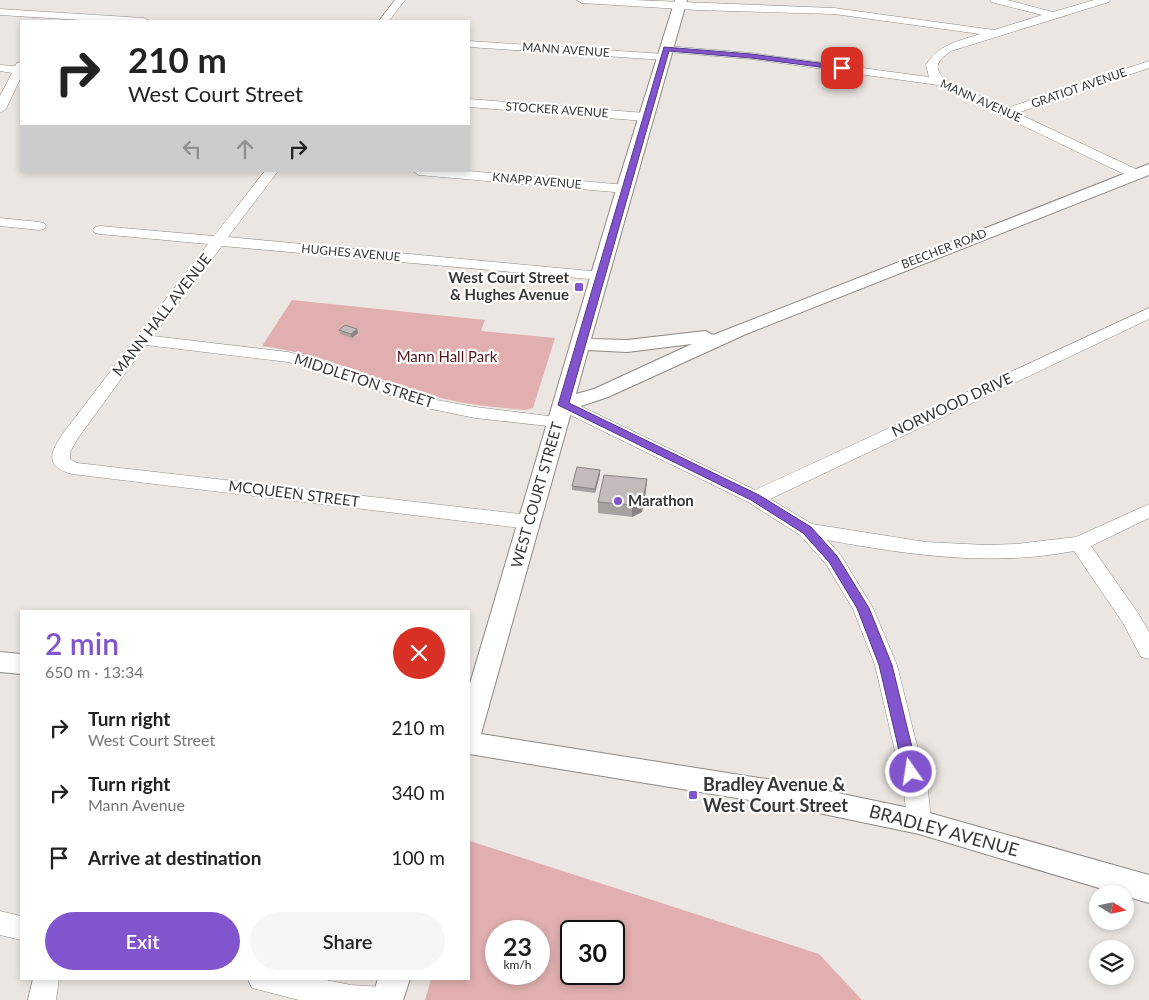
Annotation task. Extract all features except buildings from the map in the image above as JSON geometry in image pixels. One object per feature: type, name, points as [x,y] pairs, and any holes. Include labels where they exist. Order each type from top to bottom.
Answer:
[{"type":"street","points":[[385,20],[400,0]]},
{"type":"street","points":[[582,0],[834,11],[994,33]]},
{"type":"street","points":[[995,0],[1052,15]]},
{"type":"street","points":[[941,82],[933,74],[932,66],[936,56],[947,50],[994,33],[1105,0]]},
{"type":"street","name":"WEST COURT STREET","points":[[470,728],[680,3]]},
{"type":"street","points":[[0,12],[42,18],[110,20]]},
{"type":"street","name":"MANN AVENUE","points":[[470,44],[751,56],[941,82],[1142,171]]},
{"type":"street","name":"GRATIOT AVENUE","points":[[1008,112],[1149,64]]},
{"type":"street","points":[[0,68],[20,68],[0,109]]},
{"type":"street","name":"STOCKER AVENUE","points":[[470,103],[646,117]]},
{"type":"street","name":"BEECHER ROAD","points":[[560,414],[740,330],[1142,171]]},
{"type":"street","name":"MANN HALL AVENUE","points":[[61,461],[61,452],[70,436],[271,172]]},
{"type":"street","name":"KNAPP AVENUE","points":[[430,172],[626,189]]},
{"type":"street","points":[[0,222],[39,226]]},
{"type":"street","name":"HUGHES AVENUE","points":[[100,230],[601,276]]},
{"type":"street","name":"NORWOOD DRIVE","points":[[755,498],[1149,313]]},
{"type":"street","name":"BEECHER ROAD","points":[[581,344],[627,346],[670,343],[740,330]]},
{"type":"street","name":"MIDDLETON STREET","points":[[142,340],[288,357],[310,362],[427,402],[465,410],[560,414],[755,498],[807,530]]},
{"type":"street","name":"MCQUEEN STREET","points":[[61,461],[72,468],[529,522]]},
{"type":"street","points":[[807,530],[897,545],[963,553],[1024,552],[1079,544],[1114,529],[1149,510]]},
{"type":"street","points":[[807,530],[833,559],[863,608],[886,665],[916,790],[919,822]]},
{"type":"street","points":[[1079,544],[1131,618],[1149,651]]},
{"type":"street","points":[[0,662],[20,664]]},
{"type":"street","name":"BRADLEY AVENUE","points":[[470,743],[785,794],[919,822],[1149,889]]},
{"type":"street","points":[[0,923],[20,928]]},
{"type":"street","points":[[42,1000],[46,980]]},
{"type":"street","points":[[265,980],[351,998],[383,1000]]},
{"type":"street","points":[[387,1000],[394,980]]},
{"type":"green space","name":"Mann Hall Park","points":[[292,300],[485,320],[481,331],[555,338],[533,408],[525,410],[476,405],[406,388],[304,354],[262,346]]},
{"type":"green space","points":[[470,841],[819,954],[862,1000],[425,1000],[431,980],[470,980]]},
{"type":"place","name":"West Court Street & Hughes Avenue","points":[[579,287]]},
{"type":"place","name":"Marathon","points":[[618,501]]},
{"type":"place","name":"Bradley Avenue & West Court Street","points":[[693,795]]},
{"type":"route","points":[[842,68],[751,56],[667,49],[564,405],[623,432],[755,498],[807,530],[833,559],[863,608],[886,665],[911,772]]}]
